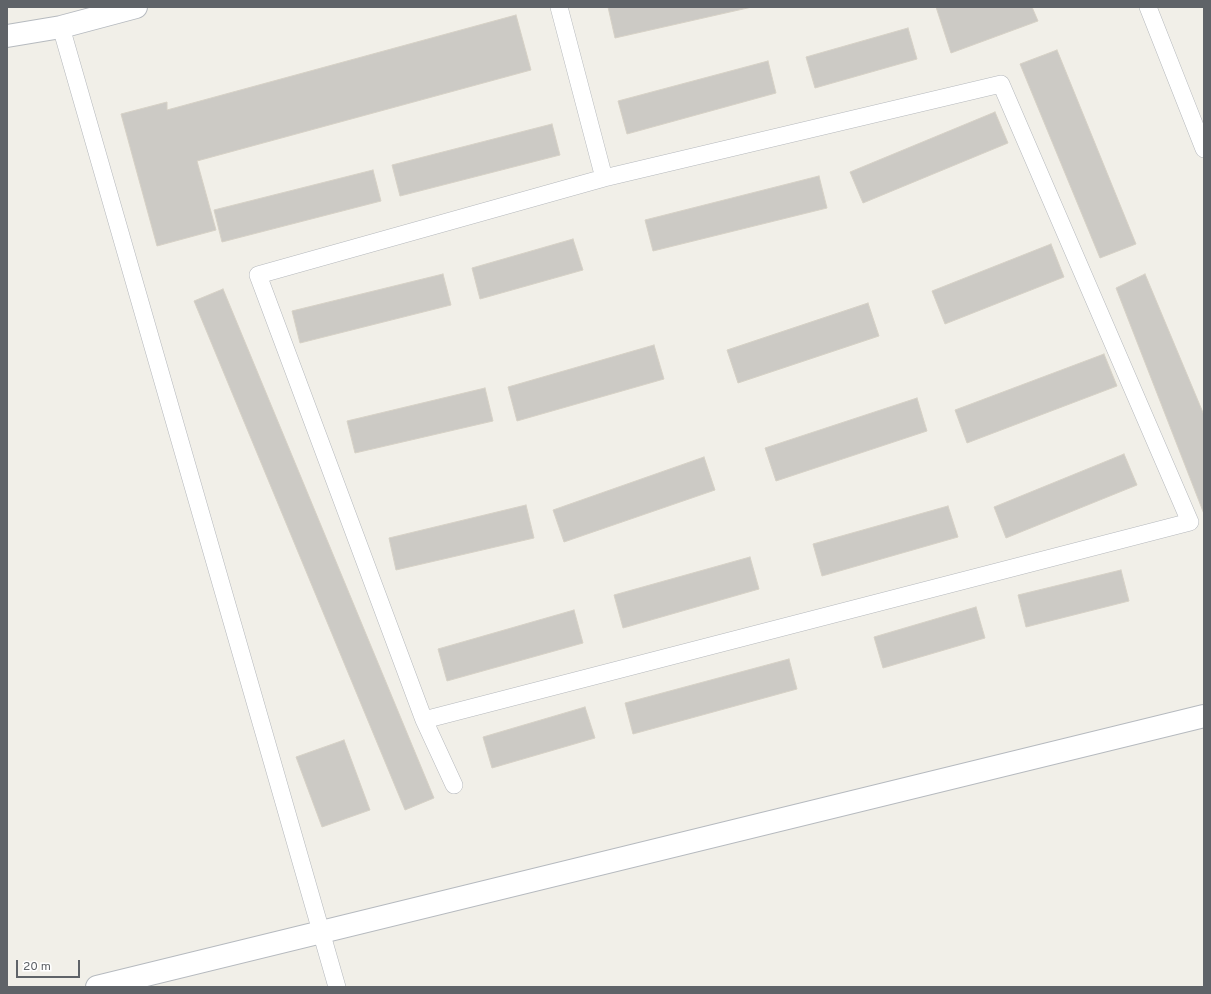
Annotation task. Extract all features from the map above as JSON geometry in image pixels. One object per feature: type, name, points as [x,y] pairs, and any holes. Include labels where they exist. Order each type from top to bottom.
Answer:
[{"type":"street","points":[[7,36],[62,27],[136,7]]},
{"type":"street","points":[[559,7],[604,178]]},
{"type":"street","points":[[1148,7],[1204,149]]},
{"type":"street","points":[[62,27],[337,987]]},
{"type":"street","points":[[424,720],[1190,522],[1001,84],[604,178],[258,275],[424,720],[454,785]]},
{"type":"street","points":[[97,987],[1204,716]]},
{"type":"building","points":[[608,7],[752,7],[615,38]]},
{"type":"building","points":[[936,7],[1032,7],[1038,21],[951,53]]},
{"type":"building","points":[[516,15],[531,70],[197,161],[216,230],[157,246],[121,114],[167,102],[167,110]]},
{"type":"building","points":[[908,28],[917,59],[815,88],[806,57]]},
{"type":"building","points":[[1057,50],[1136,244],[1100,258],[1020,64]]},
{"type":"building","points":[[768,61],[776,93],[627,134],[618,101]]},
{"type":"building","points":[[995,112],[1008,143],[863,203],[850,172]]},
{"type":"building","points":[[552,124],[560,155],[400,196],[392,165]]},
{"type":"building","points":[[373,170],[381,201],[222,242],[214,210]]},
{"type":"building","points":[[819,176],[827,208],[653,251],[645,220]]},
{"type":"building","points":[[573,239],[583,270],[480,299],[472,268]]},
{"type":"building","points":[[1051,244],[1064,277],[945,324],[932,291]]},
{"type":"building","points":[[443,274],[451,305],[300,343],[292,311]]},
{"type":"building","points":[[1145,274],[1204,415],[1204,514],[1116,288]]},
{"type":"building","points":[[223,289],[434,798],[405,810],[194,301]]},
{"type":"building","points":[[868,303],[879,336],[738,383],[727,350]]},
{"type":"building","points":[[654,345],[664,379],[517,421],[508,387]]},
{"type":"building","points":[[1104,354],[1117,386],[967,443],[955,410]]},
{"type":"building","points":[[485,388],[493,421],[355,453],[347,421]]},
{"type":"building","points":[[917,398],[927,431],[776,481],[765,448]]},
{"type":"building","points":[[1124,454],[1137,485],[1006,538],[994,507]]},
{"type":"building","points":[[704,457],[715,490],[564,542],[553,510]]},
{"type":"building","points":[[526,505],[534,538],[396,570],[389,538]]},
{"type":"building","points":[[948,506],[958,537],[822,576],[813,544]]},
{"type":"building","points":[[750,557],[759,589],[623,628],[614,595]]},
{"type":"building","points":[[1121,570],[1129,601],[1026,627],[1018,595]]},
{"type":"building","points":[[976,607],[985,638],[883,668],[874,637]]},
{"type":"building","points":[[574,610],[583,643],[447,681],[438,649]]},
{"type":"building","points":[[789,659],[797,689],[633,734],[625,703]]},
{"type":"building","points":[[585,707],[595,738],[492,768],[483,737]]},
{"type":"building","points":[[344,740],[370,810],[322,827],[296,757]]}]
